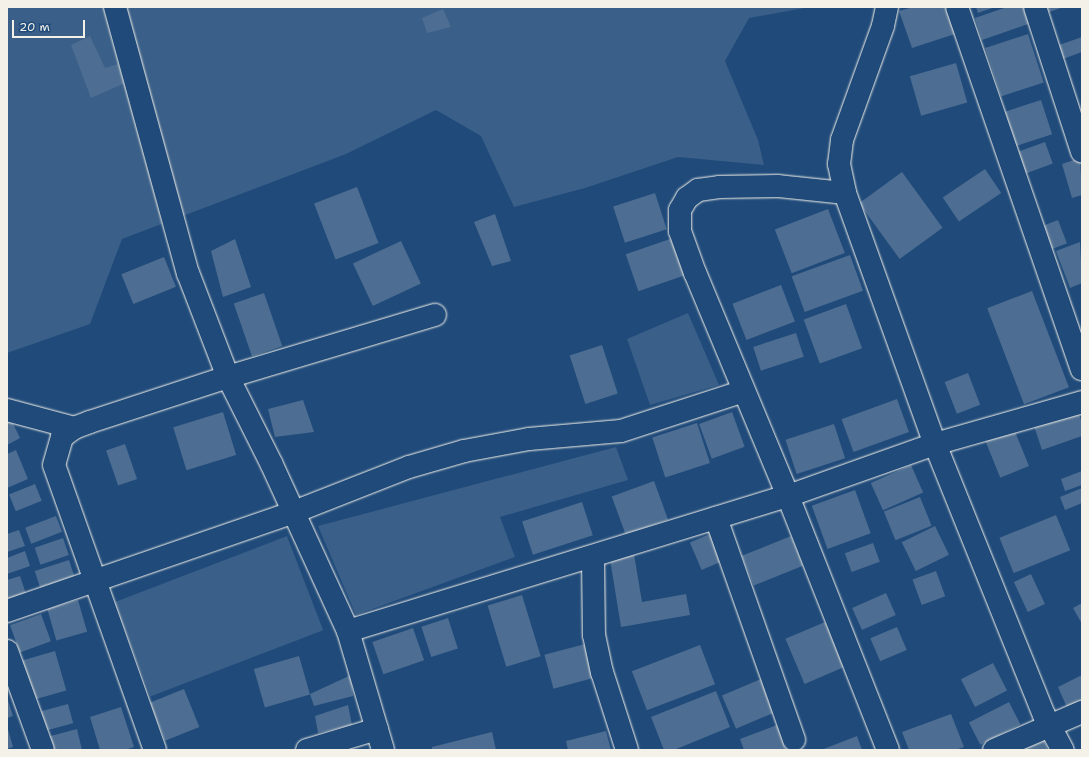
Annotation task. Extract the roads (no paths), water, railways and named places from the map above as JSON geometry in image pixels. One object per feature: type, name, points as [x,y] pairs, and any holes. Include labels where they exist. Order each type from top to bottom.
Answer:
[{"type":"street","points":[[115,7],[188,273],[228,376],[294,512],[348,631],[383,750]]},
{"type":"street","points":[[887,7],[883,26],[842,140],[839,164],[845,193],[935,444],[1051,726],[1063,750]]},
{"type":"street","points":[[957,7],[1082,369]]},
{"type":"street","points":[[1035,7],[1082,152]]},
{"type":"street","points":[[845,193],[778,186],[719,187],[698,190],[687,198],[680,210],[680,231],[788,496],[888,750]]},
{"type":"street","points":[[155,750],[54,465],[62,437],[74,428],[228,376],[435,315]]},
{"type":"street","points":[[7,611],[294,512],[409,467],[464,451],[529,439],[621,431],[744,391]]},
{"type":"street","points":[[348,631],[593,558],[788,496],[935,444],[1082,402]]},
{"type":"street","points":[[7,410],[25,413],[74,428]]},
{"type":"street","points":[[716,518],[794,740]]},
{"type":"street","points":[[593,558],[594,635],[602,672],[627,750]]},
{"type":"street","points":[[7,651],[43,750]]},
{"type":"street","points":[[994,750],[1082,712]]},
{"type":"street","points":[[307,750],[377,729]]}]
